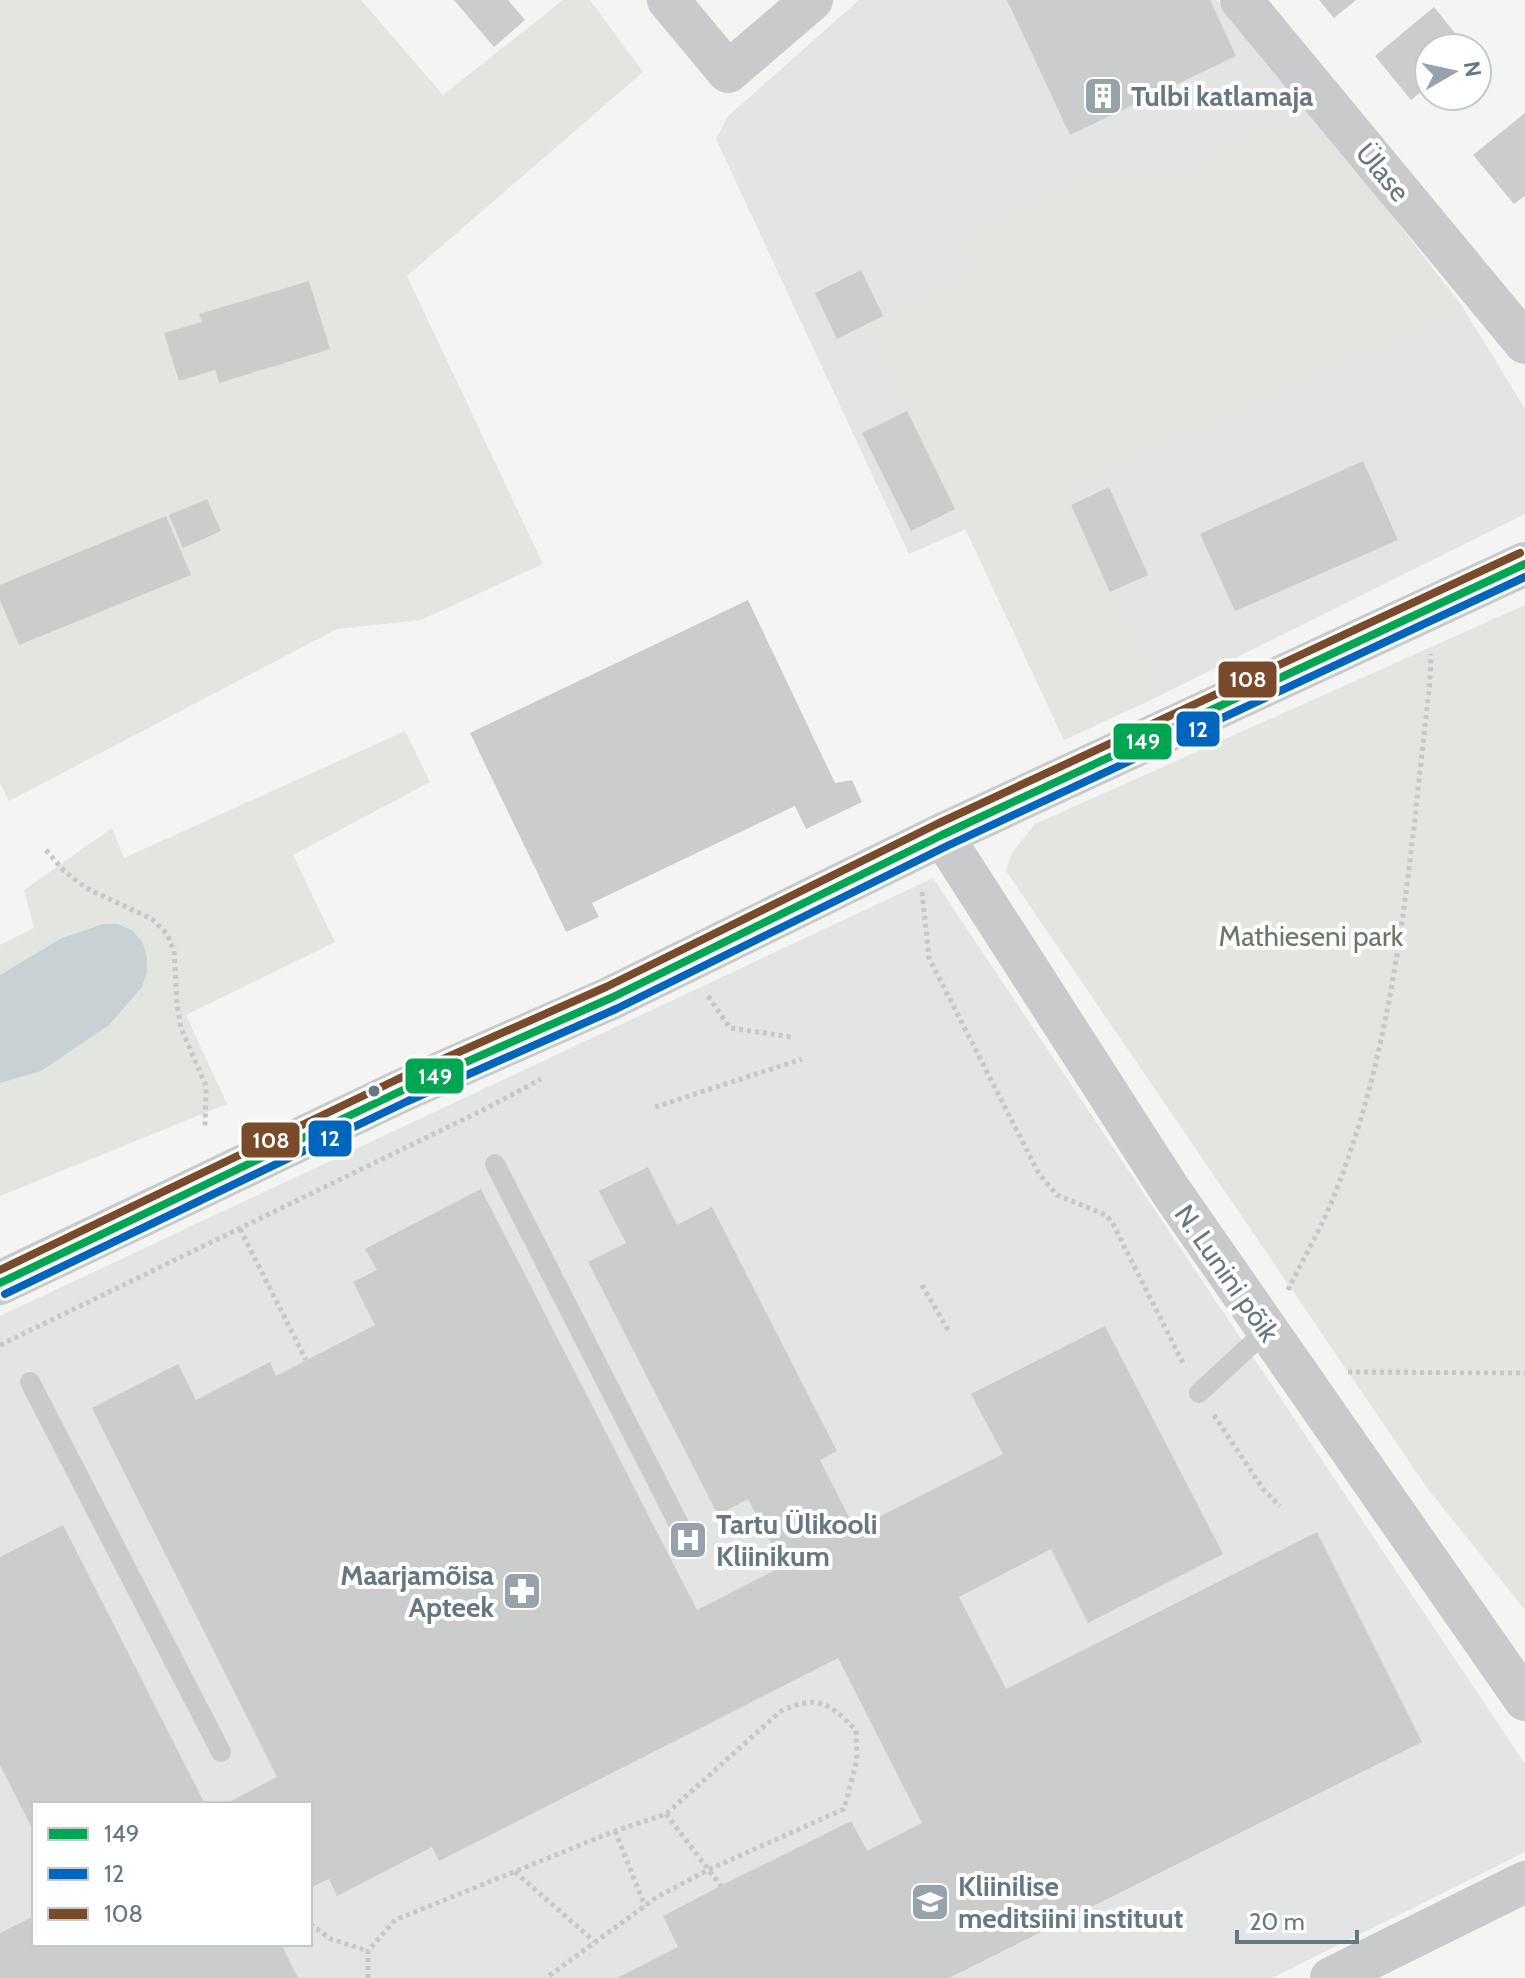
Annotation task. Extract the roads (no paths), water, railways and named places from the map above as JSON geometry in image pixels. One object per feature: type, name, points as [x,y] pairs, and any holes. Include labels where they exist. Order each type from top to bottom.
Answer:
[{"type":"street","points":[[668,0],[728,72],[812,0]]},
{"type":"street","name":"Ülase","points":[[1241,0],[1525,343]]},
{"type":"street","points":[[0,1283],[403,1090],[611,998],[942,835],[1525,564]]},
{"type":"street","name":"N. Lunini põik","points":[[942,835],[1170,1190],[1525,1700]]},
{"type":"street","points":[[1331,1978],[1525,1882]]},
{"type":"lane","points":[[495,1164],[689,1544]]},
{"type":"lane","points":[[1199,1393],[1267,1330]]},
{"type":"lane","points":[[30,1382],[221,1752]]},
{"type":"place","name":"Tulbi katlamaja","points":[[1103,96]]},
{"type":"place","name":"Tartu Ülikooli Kliinikum","points":[[688,1540]]},
{"type":"place","name":"Maarjamõisa Apteek","points":[[522,1591]]},
{"type":"place","name":"Kliinilise meditsiini instituut","points":[[930,1902]]},
{"type":"park label","name":"Mathieseni park","points":[[1311,936]]}]
